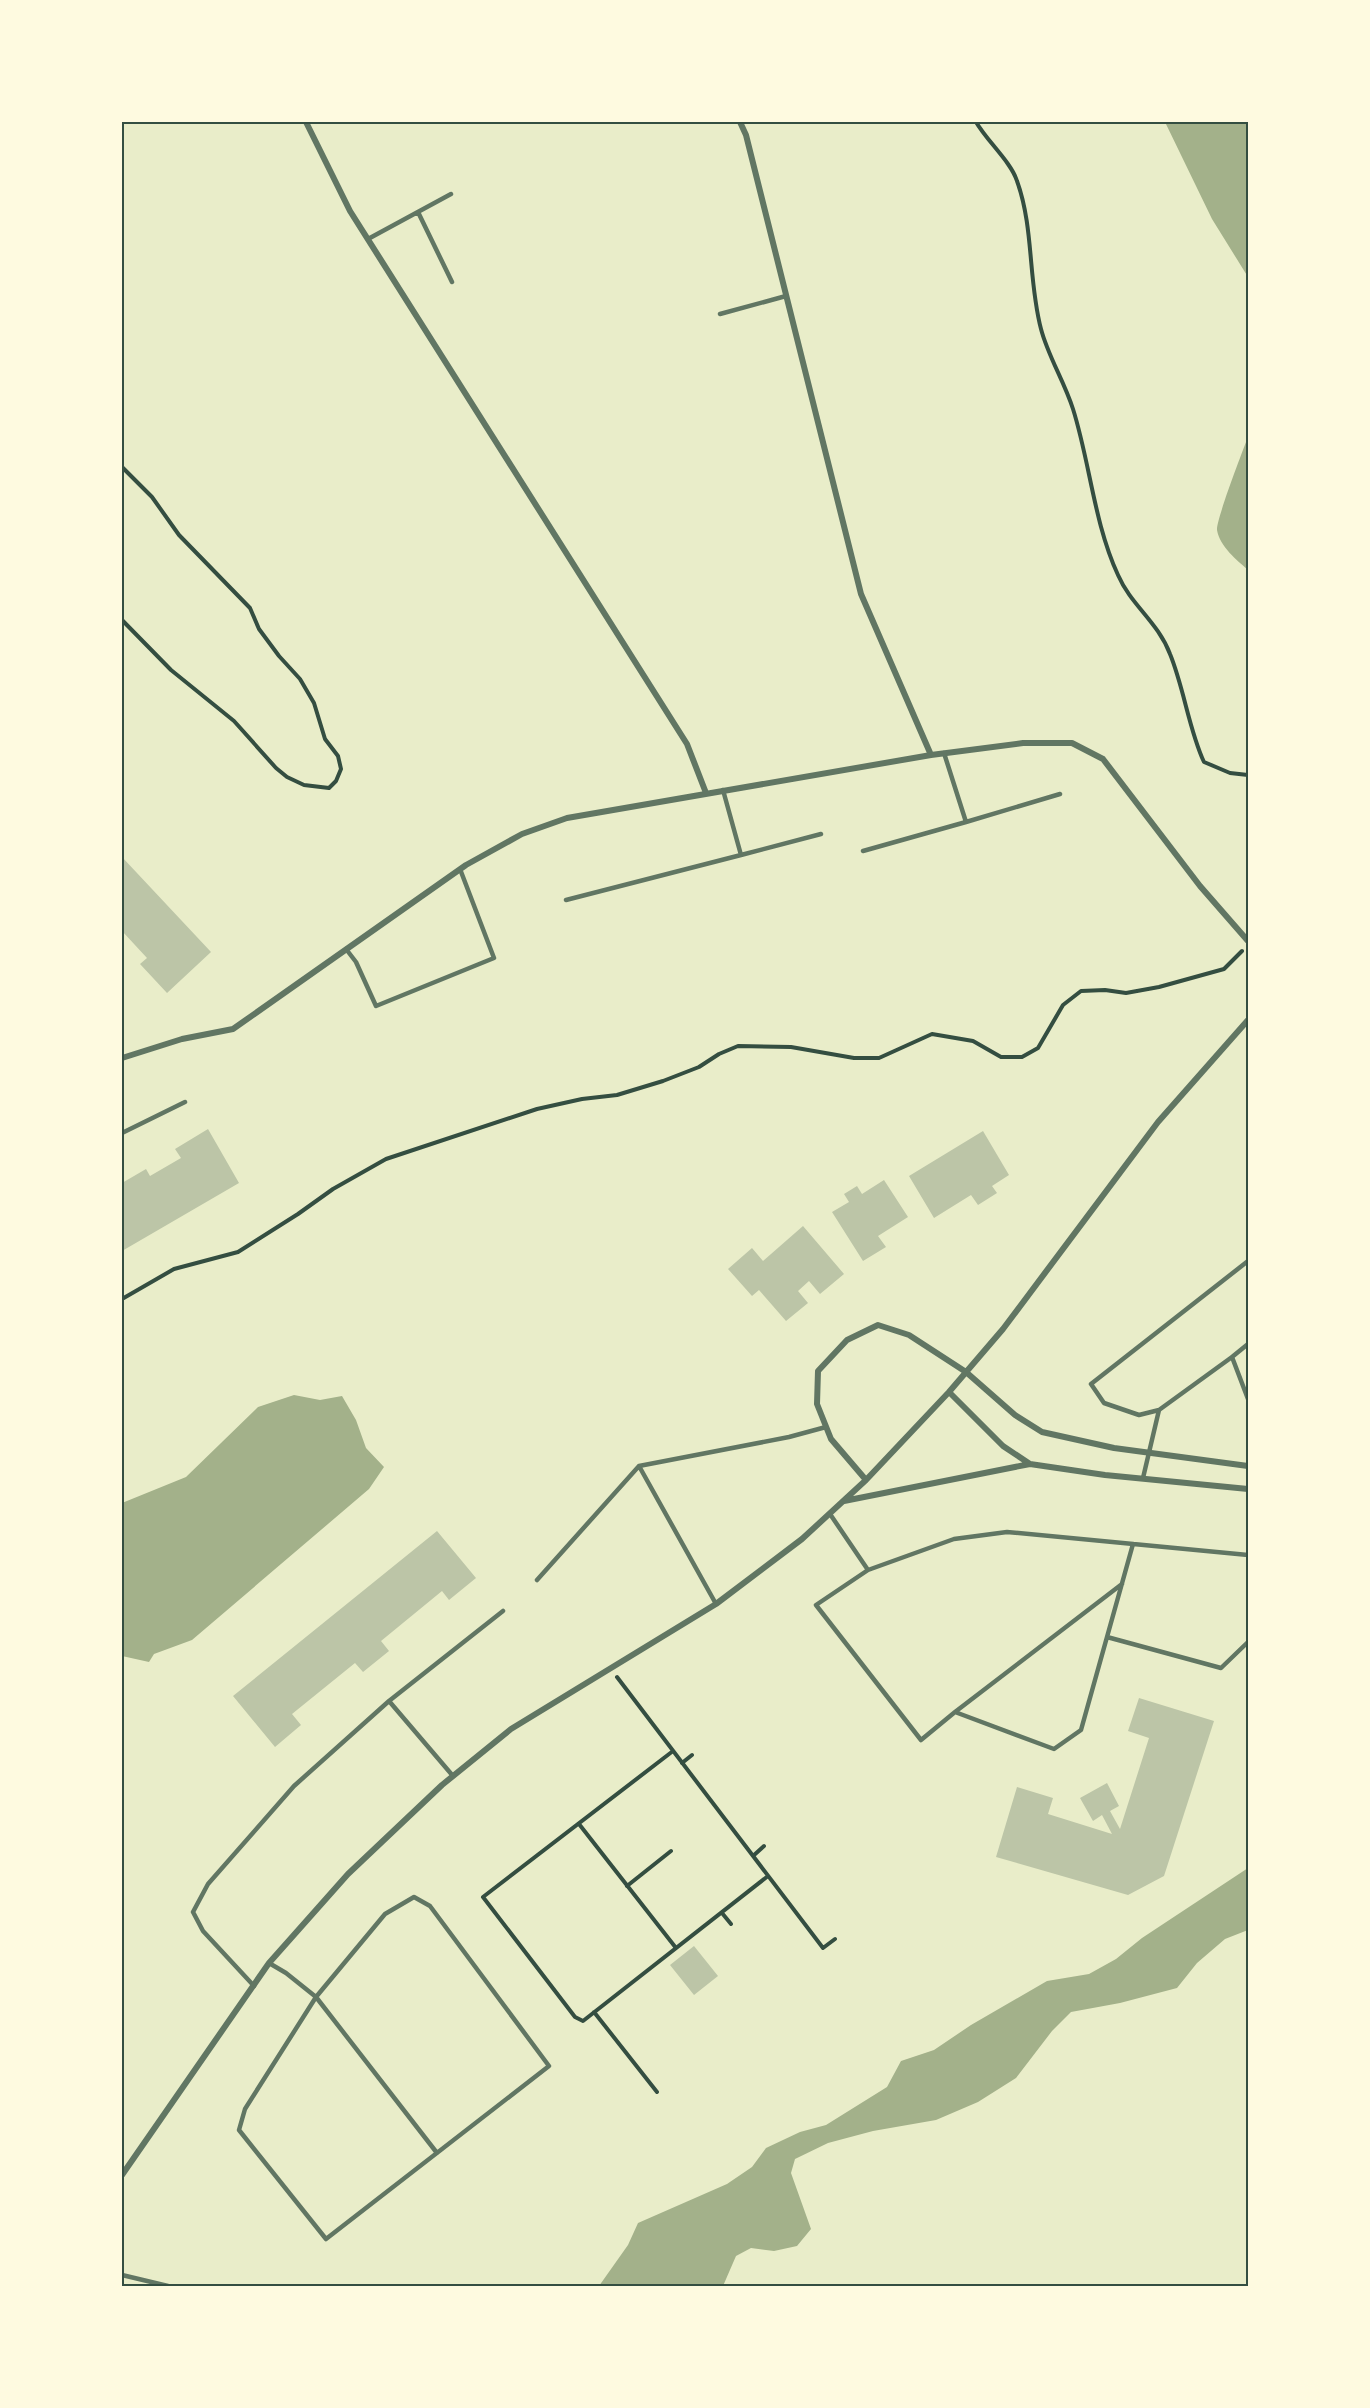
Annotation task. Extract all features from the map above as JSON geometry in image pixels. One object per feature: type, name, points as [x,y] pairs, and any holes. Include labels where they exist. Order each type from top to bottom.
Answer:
[{"type":"street","points":[[306,122],[350,211],[687,744],[706,793]]},
{"type":"street","points":[[740,122],[746,135],[861,594],[931,755]]},
{"type":"street","points":[[122,1058],[182,1040],[233,1029],[460,869],[522,834],[567,818],[931,755],[1023,743],[1072,742],[1102,759],[1200,886],[1248,943]]},
{"type":"street","points":[[122,2175],[269,1963],[348,1874],[453,1776],[511,1729],[716,1604],[802,1539],[866,1480],[949,1392],[1003,1329],[1158,1122],[1248,1020]]},
{"type":"street","points":[[866,1480],[831,1439],[817,1404],[818,1371],[847,1340],[878,1324],[909,1335],[966,1372],[1015,1415],[1042,1432],[1114,1448],[1248,1466]]},
{"type":"street","points":[[949,1392],[1003,1446],[1030,1464]]},
{"type":"street","points":[[843,1501],[1030,1464],[1105,1475],[1248,1489]]},
{"type":"lane","points":[[368,239],[451,194]]},
{"type":"lane","points":[[418,212],[452,282]]},
{"type":"lane","points":[[720,314],[786,296]]},
{"type":"lane","points":[[944,753],[966,822]]},
{"type":"lane","points":[[723,790],[741,855]]},
{"type":"lane","points":[[863,851],[1060,794]]},
{"type":"lane","points":[[566,900],[821,834]]},
{"type":"lane","points":[[346,949],[356,962],[376,1006],[494,958],[460,869]]},
{"type":"lane","points":[[122,1134],[185,1102]]},
{"type":"lane","points":[[1248,1261],[1091,1384],[1104,1403],[1138,1415],[1159,1410],[1248,1344]]},
{"type":"lane","points":[[1232,1357],[1248,1400]]},
{"type":"lane","points":[[1143,1478],[1159,1410]]},
{"type":"lane","points":[[537,1580],[639,1467],[789,1437],[826,1427]]},
{"type":"lane","points":[[639,1467],[716,1604]]},
{"type":"lane","points":[[830,1514],[868,1570]]},
{"type":"lane","points":[[1122,1584],[921,1740],[816,1605],[868,1570],[954,1539],[1008,1532],[1248,1556]]},
{"type":"lane","points":[[955,1712],[1054,1749],[1081,1730],[1133,1544]]},
{"type":"lane","points":[[254,1986],[203,1931],[193,1912],[208,1884],[294,1786],[389,1701],[502,1611]]},
{"type":"lane","points":[[1107,1637],[1221,1668],[1248,1641]]},
{"type":"lane","points":[[389,1701],[453,1776]]},
{"type":"lane","points":[[414,1897],[430,1906],[549,2066],[326,2239],[239,2130],[245,2109],[316,1997],[385,1914],[414,1897]]},
{"type":"lane","points":[[269,1963],[286,1972],[316,1997],[438,2153]]},
{"type":"lane","points":[[122,2275],[164,2286]]},
{"type":"path","points":[[976,122],[1017,179],[1025,212],[1032,284],[1040,328],[1072,406],[1107,549],[1118,577],[1160,632],[1188,706],[1198,750],[1204,762],[1223,771],[1248,775]]},
{"type":"path","points":[[122,467],[153,497],[179,535],[250,608],[260,629],[279,657],[300,679],[314,703],[325,738],[338,756],[341,769],[336,781],[328,788],[317,788],[287,777],[234,722],[171,670],[122,620]]},
{"type":"path","points":[[122,1299],[174,1269],[238,1252],[333,1189],[386,1160],[537,1109],[582,1099],[617,1095],[651,1085],[699,1067],[738,1046],[790,1047],[854,1058],[879,1058],[932,1034],[973,1041],[1001,1058],[1022,1057],[1038,1048],[1063,1005],[1081,991],[1105,990],[1126,993],[1159,987],[1224,969],[1248,943]]},
{"type":"path","points":[[611,1669],[823,1948],[835,1939]]},
{"type":"path","points":[[673,1751],[483,1897],[575,2017],[584,2021],[768,1876]]},
{"type":"path","points":[[682,1763],[692,1755]]},
{"type":"path","points":[[579,1824],[676,1948]]},
{"type":"path","points":[[753,1856],[764,1846]]},
{"type":"path","points":[[627,1886],[671,1851]]},
{"type":"path","points":[[722,1912],[730,1924]]},
{"type":"path","points":[[594,2012],[657,2092]]},
{"type":"shaded area","points":[[1165,122],[1248,122],[1248,277],[1212,219]]},
{"type":"shaded area","points":[[1248,437],[1248,570],[1225,547],[1217,530],[1225,500]]},
{"type":"shaded area","points":[[294,1395],[320,1400],[342,1396],[356,1420],[366,1448],[384,1467],[369,1489],[192,1640],[154,1654],[149,1662],[122,1656],[122,1503],[186,1477],[258,1407]]},
{"type":"shaded area","points":[[1248,1868],[1248,1930],[1225,1939],[1197,1963],[1177,1988],[1120,2003],[1071,2012],[1052,2031],[1016,2078],[978,2102],[936,2120],[873,2131],[828,2143],[795,2159],[791,2173],[811,2229],[797,2246],[774,2251],[751,2248],[736,2256],[723,2286],[599,2286],[628,2245],[638,2223],[727,2184],[752,2167],[766,2148],[800,2132],[826,2125],[887,2087],[901,2061],[934,2050],[971,2025],[1047,1981],[1089,1974],[1116,1959],[1142,1938]]},
{"type":"building","points":[[122,857],[211,952],[167,993],[140,964],[147,958],[122,931]]},
{"type":"building","points":[[208,1129],[239,1183],[122,1251],[122,1183],[146,1169],[150,1176],[181,1158],[175,1149]]},
{"type":"building","points":[[983,1131],[1009,1175],[992,1186],[997,1193],[978,1205],[971,1195],[934,1218],[909,1176]]},
{"type":"building","points":[[884,1180],[908,1217],[878,1236],[886,1247],[863,1261],[832,1212],[849,1202],[844,1194],[857,1186],[862,1194]]},
{"type":"building","points":[[803,1226],[844,1274],[820,1294],[809,1281],[798,1291],[808,1303],[786,1321],[759,1290],[752,1296],[728,1269],[752,1248],[763,1261]]},
{"type":"building","points":[[437,1531],[476,1578],[449,1600],[442,1591],[381,1641],[389,1651],[363,1672],[355,1663],[292,1714],[301,1725],[275,1747],[233,1696]]},
{"type":"building","points":[[1139,1698],[1214,1721],[1164,1876],[1128,1895],[996,1857],[1017,1787],[1053,1798],[1048,1814],[1112,1834],[1102,1815],[1093,1821],[1080,1798],[1107,1783],[1119,1806],[1110,1811],[1120,1829],[1149,1738],[1128,1731]]},
{"type":"building","points":[[694,1946],[718,1976],[694,1995],[670,1965]]}]
